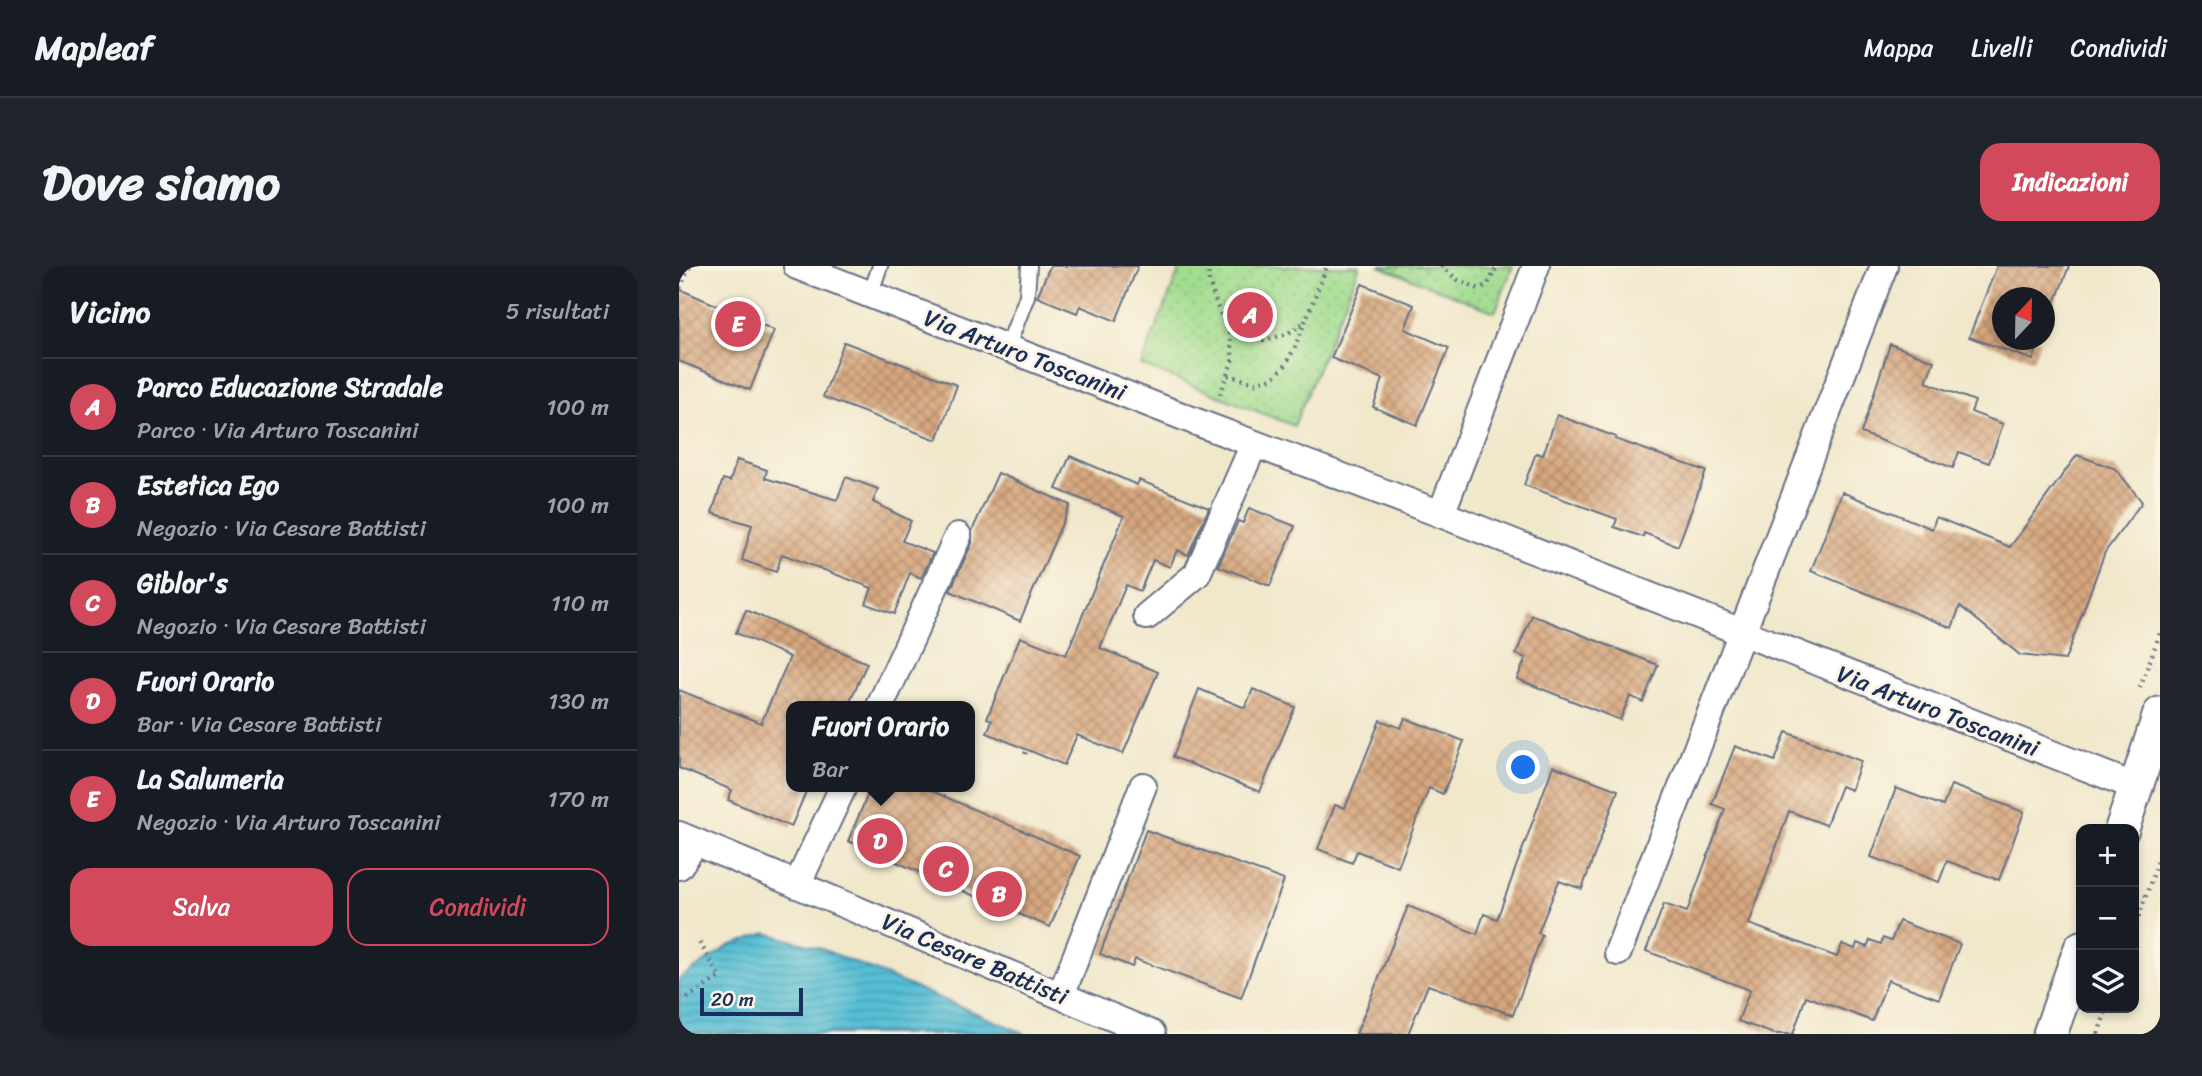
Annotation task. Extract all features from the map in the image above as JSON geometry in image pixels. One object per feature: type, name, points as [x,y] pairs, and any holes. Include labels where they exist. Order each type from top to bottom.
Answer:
[{"type":"street","name":"Via Arturo Toscanini","points":[[797,266],[1441,514],[2136,788]]},
{"type":"street","points":[[1441,514],[1536,266]]},
{"type":"street","points":[[1618,952],[1884,266]]},
{"type":"street","points":[[1147,616],[1197,574],[1254,444]]},
{"type":"street","points":[[882,701],[958,536]]},
{"type":"street","points":[[2124,824],[2160,714]]},
{"type":"street","points":[[1061,995],[1143,786]]},
{"type":"street","points":[[797,885],[841,792]]},
{"type":"street","points":[[679,866],[687,838]]},
{"type":"street","name":"Via Cesare Battisti","points":[[687,838],[1152,1034]]},
{"type":"street","points":[[2050,1034],[2080,950]]},
{"type":"lane","points":[[870,295],[880,266]]},
{"type":"lane","points":[[1007,348],[1027,296],[1029,266]]},
{"type":"path","points":[[680,288],[690,266]]},
{"type":"path","points":[[1207,426],[1233,359],[1229,331],[1209,282],[1208,266]]},
{"type":"path","points":[[1228,375],[1255,383],[1273,378],[1285,366],[1327,266]]},
{"type":"path","points":[[1441,266],[1458,280],[1479,289],[1488,284],[1497,266]]},
{"type":"path","points":[[1229,331],[1263,341],[1287,334],[1305,322]]},
{"type":"path","points":[[2139,916],[2160,855]]},
{"type":"path","points":[[687,998],[720,977],[698,940]]},
{"type":"path","points":[[2098,1034],[2105,1013]]},
{"type":"green space","points":[[1181,266],[1360,266],[1294,426],[1141,365]]},
{"type":"green space","points":[[1379,266],[1513,266],[1495,312]]},
{"type":"water","points":[[766,933],[822,949],[1026,1034],[679,1034],[679,979],[729,946]]},
{"type":"building","points":[[1050,266],[1138,266],[1116,321],[1080,306],[1077,313],[1037,297]]},
{"type":"building","points":[[1997,266],[2069,266],[2055,303],[2055,287],[1992,287],[1992,345],[1969,337]]},
{"type":"building","points":[[1362,284],[1414,305],[1405,329],[1449,348],[1417,425],[1373,407],[1383,379],[1331,358]]},
{"type":"building","points":[[679,289],[774,330],[750,390],[679,361]]},
{"type":"building","points":[[844,342],[957,385],[937,440],[823,397]]},
{"type":"building","points":[[1890,344],[1934,361],[1926,382],[1975,401],[1971,412],[2003,424],[1989,463],[1959,452],[1953,468],[1861,433]]},
{"type":"building","points":[[2005,350],[2036,350],[2033,360]]},
{"type":"building","points":[[1557,415],[1706,471],[1678,546],[1644,533],[1643,537],[1614,527],[1617,519],[1524,485],[1536,453],[1543,455]]},
{"type":"building","points":[[2077,455],[2116,469],[2142,502],[2105,552],[2065,660],[2020,655],[1960,606],[1952,628],[1811,571],[1842,492],[1932,529],[1936,517],[2010,547]]},
{"type":"building","points":[[1070,456],[1137,485],[1139,480],[1209,508],[1188,555],[1177,550],[1170,567],[1153,560],[1140,591],[1126,585],[1100,648],[1158,672],[1123,754],[1077,735],[1064,765],[987,733],[992,720],[987,718],[1020,637],[1066,655],[1124,516],[1056,489]]},
{"type":"building","points":[[737,460],[767,470],[765,478],[837,500],[846,477],[878,489],[873,502],[911,521],[902,541],[933,553],[921,578],[910,573],[894,614],[866,604],[872,588],[782,554],[776,572],[742,560],[752,525],[712,513],[723,479],[730,481]]},
{"type":"building","points":[[998,473],[1070,505],[1020,621],[950,591],[972,543],[972,531]]},
{"type":"building","points":[[1249,508],[1295,526],[1270,586],[1218,566],[1238,521],[1243,523]]},
{"type":"building","points":[[746,610],[867,663],[850,701],[786,701],[786,792],[806,792],[791,827],[728,800],[732,790],[679,768],[679,690],[761,723],[790,657],[736,633]]},
{"type":"building","points":[[1532,615],[1658,665],[1643,702],[1630,696],[1620,720],[1517,679],[1526,658],[1516,654]]},
{"type":"building","points":[[1199,689],[1245,708],[1253,689],[1295,707],[1260,792],[1173,757]]},
{"type":"building","points":[[1405,718],[1464,741],[1443,794],[1429,788],[1398,867],[1357,851],[1352,863],[1318,849],[1335,805],[1345,808],[1380,720],[1401,728]]},
{"type":"building","points":[[1786,732],[1861,761],[1851,790],[1841,786],[1826,825],[1789,811],[1749,924],[1837,957],[1842,944],[1855,949],[1857,943],[1867,947],[1870,940],[1881,944],[1883,938],[1891,941],[1899,921],[1960,944],[1939,999],[1888,980],[1872,1021],[1806,996],[1793,1034],[1774,1034],[1738,1021],[1750,990],[1646,951],[1664,904],[1687,912],[1725,809],[1712,804],[1735,746],[1775,761]]},
{"type":"building","points":[[1553,766],[1618,790],[1582,889],[1559,881],[1538,933],[1542,935],[1513,1015],[1428,985],[1408,1034],[1356,1034],[1408,906],[1477,934],[1484,914],[1497,919]]},
{"type":"building","points":[[1951,785],[2024,812],[1999,880],[1947,861],[1939,882],[1871,857],[1896,788],[1943,806]]},
{"type":"building","points":[[869,792],[934,792],[1080,856],[1050,927],[848,841]]},
{"type":"building","points":[[1146,830],[1284,880],[1241,998],[1135,959],[1132,967],[1100,954]]},
{"type":"place","name":"Parco Educazione Stradale","points":[[1250,315]]},
{"type":"place","name":"La Salumeria","points":[[738,324]]},
{"type":"place","name":"Fuori Orario","points":[[880,841]]},
{"type":"place","name":"Giblor's","points":[[946,869]]},
{"type":"place","name":"Estetica Ego","points":[[999,894]]}]
